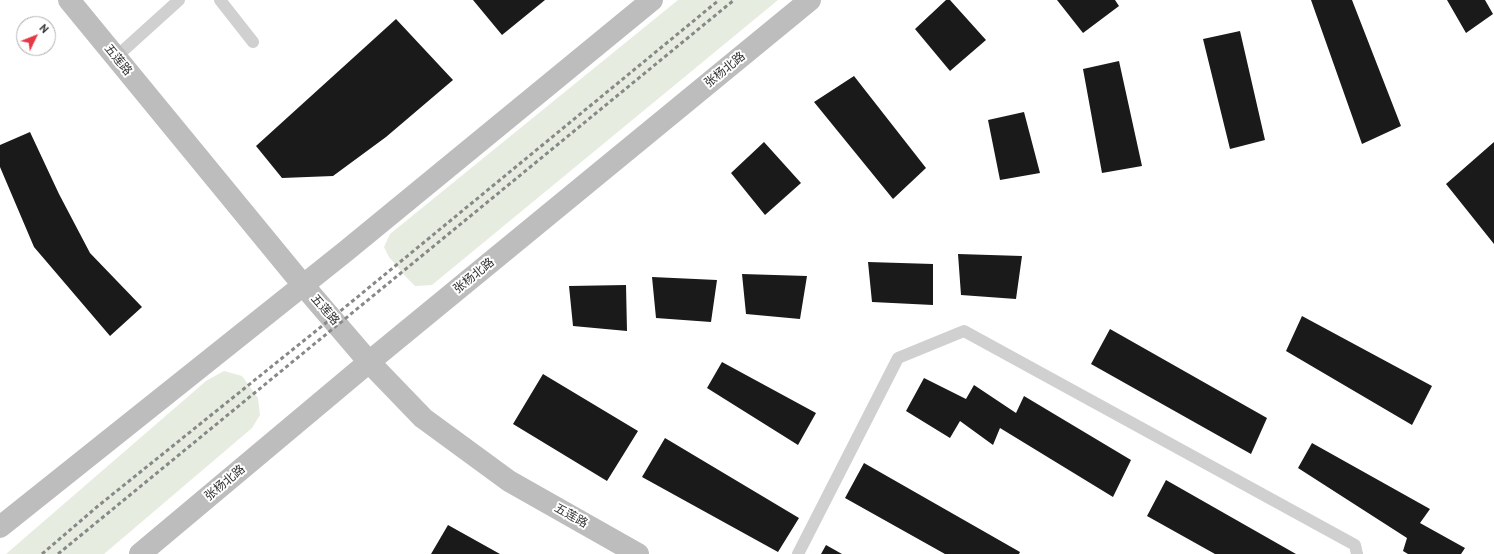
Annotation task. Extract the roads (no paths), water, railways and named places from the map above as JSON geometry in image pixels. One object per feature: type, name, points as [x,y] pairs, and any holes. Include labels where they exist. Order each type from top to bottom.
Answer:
[{"type":"main road","name":"五莲路","points":[[69,0],[303,285],[369,362],[423,418],[508,481],[638,554]]},
{"type":"main road","points":[[0,527],[303,285],[652,0]]},
{"type":"main road","name":"张杨北路","points":[[140,554],[369,362],[810,0]]},
{"type":"lane","points":[[116,57],[179,0]]},
{"type":"lane","points":[[220,0],[253,42]]},
{"type":"lane","points":[[798,554],[898,358],[964,331],[1355,545],[1357,554]]},
{"type":"railway","points":[[42,554],[98,506],[327,322],[719,0]]},
{"type":"railway","points":[[58,554],[734,0]]}]
